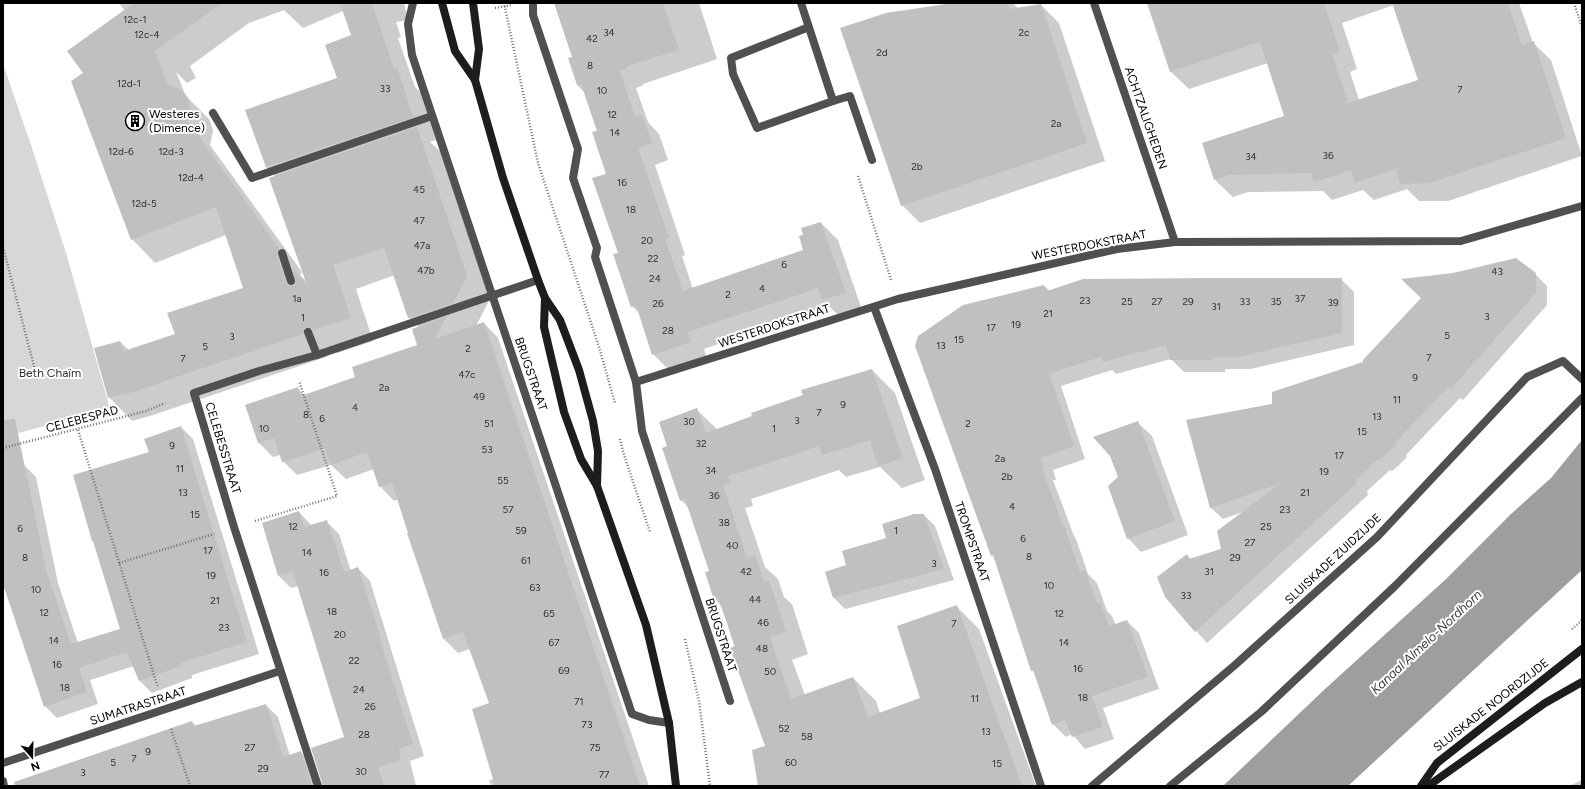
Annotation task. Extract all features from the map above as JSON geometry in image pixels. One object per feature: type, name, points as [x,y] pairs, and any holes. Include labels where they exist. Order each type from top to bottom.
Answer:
[{"type":"main road","name":"BRUGSTRAAT","points":[[442,3],[456,51],[475,80],[503,178],[538,280],[545,298],[560,320],[579,370],[598,451],[597,486]]},
{"type":"main road","name":"BRUGSTRAAT","points":[[473,3],[479,49],[475,80]]},
{"type":"main road","name":"BRUGSTRAAT","points":[[545,298],[544,327],[564,412],[581,459],[597,486],[646,625],[669,722],[676,786]]},
{"type":"main road","name":"SLUISKADE NOORDZIJDE","points":[[1421,786],[1437,763],[1582,649]]},
{"type":"main road","points":[[1428,786],[1545,702],[1582,682]]},
{"type":"street","name":"BRUGSTRAAT","points":[[413,3],[408,24],[412,55],[632,714],[649,720],[669,722]]},
{"type":"street","name":"BRUGSTRAAT","points":[[533,3],[534,15],[578,149],[573,178],[597,248],[594,257],[636,382],[642,431],[730,701]]},
{"type":"street","points":[[801,3],[834,101]]},
{"type":"street","name":"ACHTZALIGHEDEN","points":[[1094,3],[1175,242]]},
{"type":"street","points":[[809,26],[731,58],[733,74],[757,128],[850,96],[872,160]]},
{"type":"street","points":[[213,113],[252,178],[432,116]]},
{"type":"street","name":"WESTERDOKSTRAAT","points":[[636,382],[898,299],[1118,249],[1175,242],[1461,241],[1582,206]]},
{"type":"street","points":[[282,253],[291,281]]},
{"type":"street","name":"CELEBESSTRAAT","points":[[318,786],[234,527],[194,393],[259,371],[317,356],[538,280]]},
{"type":"street","name":"TROMPSTRAAT","points":[[874,307],[934,469],[1041,786]]},
{"type":"street","points":[[308,332],[317,356]]},
{"type":"street","name":"SLUISKADE ZUIDZIJDE","points":[[1092,786],[1235,665],[1376,537],[1527,377],[1563,361],[1582,379]]},
{"type":"street","points":[[1170,786],[1261,712],[1394,587],[1582,398]]},
{"type":"street","name":"SUMATRASTRAAT","points":[[3,763],[280,671]]},
{"type":"street","points":[[3,781],[4,786]]},
{"type":"path","points":[[1574,3],[1582,27]]},
{"type":"path","points":[[856,170],[898,299]]},
{"type":"path","points":[[3,247],[36,374]]},
{"type":"path","points":[[118,563],[337,496],[293,362]]},
{"type":"path","name":"CELEBESPAD","points":[[3,448],[78,430],[146,411],[165,403]]},
{"type":"path","points":[[78,430],[118,563],[190,786]]},
{"type":"green space","name":"Beth Chaïm","points":[[3,64],[67,256],[110,409],[3,437]]},
{"type":"water","name":"Kanaal Almelo-Nordhorn","points":[[1582,440],[1582,570],[1348,786],[1223,786],[1325,689],[1445,580],[1511,514],[1551,478]]},
{"type":"building","points":[[134,3],[222,3],[155,51],[168,85],[180,89],[189,100],[190,107],[188,121],[279,248],[277,255],[286,283],[289,286],[295,285],[296,282],[292,266],[308,288],[269,178],[417,127],[467,276],[453,303],[408,318],[384,248],[333,265],[351,318],[313,330],[306,327],[303,334],[130,393],[108,398],[94,348],[120,341],[124,351],[175,334],[167,313],[243,288],[216,207],[131,240],[71,81],[83,73],[67,51]]},
{"type":"building","points":[[340,3],[372,3],[394,69],[397,68],[413,117],[266,167],[245,110],[337,78],[325,45],[351,35]]},
{"type":"building","points":[[554,3],[663,3],[679,50],[627,66],[627,68],[620,71],[635,117],[642,115],[652,143],[638,148],[669,238],[665,239],[683,291],[803,250],[799,236],[803,235],[801,228],[821,222],[846,293],[822,300],[818,288],[688,332],[691,342],[652,355],[636,305],[631,307],[613,254],[618,253],[592,178],[606,174],[592,132],[597,131],[581,84],[577,85],[568,58],[572,57]]},
{"type":"building","points":[[953,3],[1008,3],[1009,9],[1041,4],[1087,143],[901,206],[840,28],[886,13]]},
{"type":"building","points":[[1147,3],[1324,3],[1340,51],[1332,54],[1348,103],[1418,80],[1392,3],[1508,3],[1522,45],[1534,41],[1566,138],[1430,183],[1400,184],[1396,169],[1355,183],[1351,170],[1314,182],[1311,173],[1230,175],[1214,180],[1202,143],[1284,116],[1260,42],[1170,72]]},
{"type":"building","points":[[1516,258],[1536,273],[1536,293],[1451,389],[1448,387],[1395,443],[1396,445],[1380,460],[1378,459],[1356,480],[1357,483],[1195,632],[1165,597],[1157,577],[1187,554],[1189,559],[1221,549],[1217,531],[1281,483],[1210,508],[1186,420],[1272,404],[1272,392],[1363,362],[1363,360],[1421,298],[1401,279],[1453,273]]},
{"type":"building","points":[[1342,278],[1342,333],[1238,357],[1213,357],[1213,360],[1170,360],[1166,345],[1103,362],[1101,357],[1049,374],[1074,446],[1041,458],[1044,467],[1042,468],[1080,572],[1085,570],[1097,603],[1100,602],[1109,626],[1127,620],[1148,677],[1092,696],[1103,727],[1072,737],[1065,720],[1052,725],[1033,670],[1031,671],[993,555],[991,556],[915,346],[918,336],[963,305],[1044,285],[1047,291],[1083,279]]},
{"type":"building","points":[[446,317],[435,339],[484,322],[640,786],[495,786],[472,709],[489,703],[463,632],[443,639],[407,533],[392,483],[379,487],[367,452],[331,465],[325,448],[282,462],[274,438],[258,443],[245,405],[298,387],[301,396],[355,377],[352,367],[417,345],[412,329]]},
{"type":"building","points":[[872,369],[903,458],[878,466],[870,440],[822,455],[819,446],[728,476],[731,483],[723,485],[747,558],[755,555],[764,582],[769,580],[786,632],[770,637],[791,699],[853,677],[868,717],[920,698],[897,626],[957,605],[1022,786],[758,786],[752,750],[765,746],[730,648],[735,646],[727,623],[718,598],[714,600],[705,572],[709,571],[685,499],[680,501],[662,448],[667,446],[659,422],[697,408],[706,433],[752,416],[751,413],[803,395],[801,390]]},
{"type":"building","points":[[15,419],[46,570],[71,644],[120,629],[73,475],[149,452],[144,439],[181,426],[247,642],[180,663],[181,666],[139,681],[127,652],[79,668],[87,692],[44,707],[3,584],[3,420]]},
{"type":"building","points":[[1138,421],[1175,521],[1127,539],[1108,486],[1118,477],[1110,456],[1093,437]]},
{"type":"building","points":[[299,511],[304,527],[327,520],[344,572],[358,567],[375,619],[384,653],[413,744],[399,749],[401,760],[378,767],[384,786],[323,786],[311,748],[344,737],[293,572],[278,576],[262,523]]},
{"type":"building","points":[[914,514],[924,514],[944,569],[833,598],[825,572],[846,565],[842,551],[886,538],[882,524]]},
{"type":"building","points":[[266,704],[283,757],[301,751],[312,786],[15,786],[14,782],[192,721],[194,726]]},
{"type":"place","name":"Westeres (Dimence)","points":[[135,121]]}]
